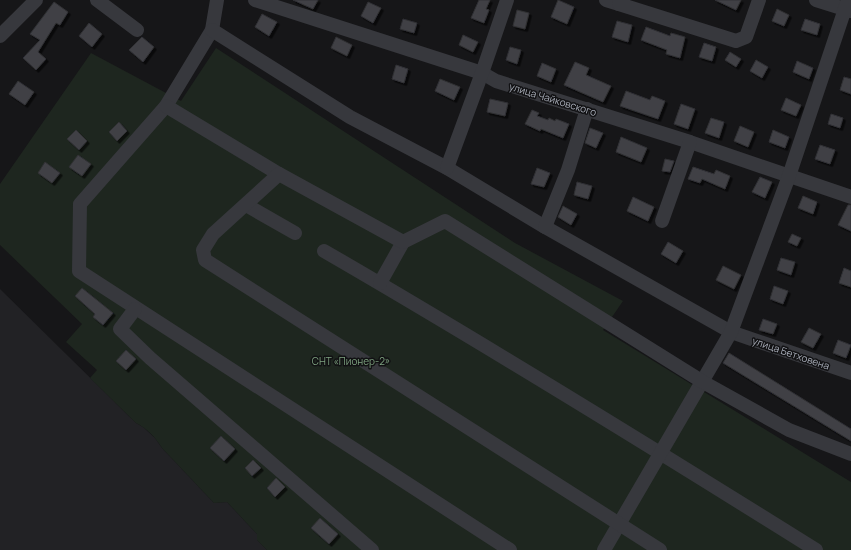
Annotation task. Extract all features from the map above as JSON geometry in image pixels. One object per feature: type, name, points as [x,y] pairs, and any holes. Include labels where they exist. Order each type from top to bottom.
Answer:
[{"type":"street","points":[[0,36],[36,0]]},
{"type":"street","points":[[97,0],[137,30]]},
{"type":"street","points":[[217,0],[212,30],[166,106],[80,204],[79,271],[135,309],[510,550]]},
{"type":"street","name":"улица Чайковского","points":[[255,0],[482,72],[496,81],[690,142],[851,197]]},
{"type":"street","points":[[447,168],[507,0]]},
{"type":"street","points":[[615,1],[736,41],[746,37],[759,0]]},
{"type":"street","points":[[604,550],[620,525],[731,332],[789,176],[848,7],[816,0]]},
{"type":"street","name":"улица Бетховена","points":[[212,30],[350,117],[447,168],[545,227],[731,332],[851,373]]},
{"type":"street","points":[[166,106],[279,174],[403,242]]},
{"type":"street","points":[[545,227],[568,170],[587,109]]},
{"type":"street","points":[[662,221],[690,142]]},
{"type":"street","points":[[279,174],[213,234],[203,250],[205,260],[660,550]]},
{"type":"street","points":[[246,205],[295,233]]},
{"type":"street","points":[[380,283],[403,242],[445,221],[703,382],[789,430],[851,454]]},
{"type":"street","points":[[324,251],[380,283],[661,453],[816,550]]},
{"type":"street","points":[[135,309],[120,330],[150,358],[372,550]]},
{"type":"shaded area","points":[[0,289],[136,423],[155,438],[162,448],[214,503],[227,502],[257,534],[257,540],[267,550],[0,550]]},
{"type":"green space","name":"СНТ «Пионер-2»","points":[[216,48],[515,243],[623,301],[603,330],[851,482],[851,550],[267,550],[257,540],[257,534],[227,502],[214,503],[162,448],[157,440],[136,423],[90,378],[97,370],[66,342],[82,324],[0,245],[0,184],[91,53],[181,101]]},
{"type":"building","points":[[293,0],[318,0],[313,9]]},
{"type":"building","points":[[479,0],[490,0],[486,9],[489,10],[484,23],[471,18]]},
{"type":"building","points":[[558,0],[574,7],[567,24],[551,17]]},
{"type":"building","points":[[715,0],[741,0],[736,10]]},
{"type":"building","points":[[54,2],[68,12],[60,25],[56,23],[38,52],[46,59],[36,70],[23,58],[40,40],[30,34]]},
{"type":"building","points":[[368,2],[381,8],[373,23],[361,16]]},
{"type":"building","points":[[777,9],[789,15],[784,26],[772,21]]},
{"type":"building","points":[[517,10],[529,13],[525,29],[513,26]]},
{"type":"building","points":[[262,14],[277,22],[269,36],[255,27]]},
{"type":"building","points":[[403,19],[417,23],[414,33],[400,29]]},
{"type":"building","points":[[805,19],[820,24],[817,35],[801,30]]},
{"type":"building","points":[[617,21],[632,25],[628,42],[612,37]]},
{"type":"building","points":[[89,23],[102,34],[92,47],[79,36]]},
{"type":"building","points":[[646,27],[670,36],[671,33],[685,37],[680,58],[666,54],[667,50],[641,40]]},
{"type":"building","points":[[463,35],[478,42],[473,52],[459,45]]},
{"type":"building","points":[[142,37],[154,47],[143,62],[129,50]]},
{"type":"building","points":[[336,37],[352,45],[347,56],[331,48]]},
{"type":"building","points":[[704,43],[716,47],[712,61],[699,57]]},
{"type":"building","points":[[510,47],[521,50],[517,64],[506,60]]},
{"type":"building","points":[[730,52],[741,59],[736,67],[725,60]]},
{"type":"building","points":[[756,60],[768,67],[762,78],[750,71]]},
{"type":"building","points":[[797,61],[813,68],[809,79],[793,72]]},
{"type":"building","points":[[575,62],[589,68],[586,75],[611,86],[603,102],[564,85]]},
{"type":"building","points":[[542,63],[556,69],[551,82],[537,76]]},
{"type":"building","points":[[396,65],[408,69],[404,83],[392,79]]},
{"type":"building","points":[[844,77],[851,79],[851,94],[840,90]]},
{"type":"building","points":[[440,79],[460,87],[454,100],[435,91]]},
{"type":"building","points":[[18,81],[34,92],[25,105],[9,94]]},
{"type":"building","points":[[626,91],[650,100],[652,96],[665,101],[658,119],[620,106]]},
{"type":"building","points":[[786,98],[801,105],[796,116],[781,110]]},
{"type":"building","points":[[490,99],[508,103],[505,116],[487,112]]},
{"type":"building","points":[[681,104],[695,109],[688,129],[674,124]]},
{"type":"building","points":[[532,110],[539,113],[537,116],[548,120],[549,118],[555,121],[556,119],[569,124],[563,138],[541,129],[540,131],[525,124]]},
{"type":"building","points":[[831,114],[843,118],[840,128],[828,124]]},
{"type":"building","points":[[711,118],[724,122],[719,138],[705,133]]},
{"type":"building","points":[[119,122],[127,131],[117,141],[109,132]]},
{"type":"building","points":[[740,126],[754,132],[748,147],[734,141]]},
{"type":"building","points":[[590,128],[603,133],[596,148],[585,143]]},
{"type":"building","points":[[76,130],[87,141],[79,150],[67,139]]},
{"type":"building","points":[[773,130],[789,137],[785,148],[769,142]]},
{"type":"building","points":[[621,137],[647,148],[641,162],[616,152]]},
{"type":"building","points":[[820,145],[835,150],[830,164],[815,159]]},
{"type":"building","points":[[78,155],[91,164],[82,176],[69,167]]},
{"type":"building","points":[[665,159],[674,161],[670,172],[662,171]]},
{"type":"building","points":[[45,162],[60,173],[52,183],[38,173]]},
{"type":"building","points":[[693,167],[714,174],[716,170],[730,176],[725,189],[702,179],[700,183],[688,179]]},
{"type":"building","points":[[537,168],[550,173],[544,187],[531,184]]},
{"type":"building","points":[[760,177],[772,182],[765,198],[752,192]]},
{"type":"building","points":[[577,182],[592,186],[588,199],[574,195]]},
{"type":"building","points":[[803,196],[817,202],[813,214],[798,208]]},
{"type":"building","points":[[633,197],[654,207],[648,221],[627,211]]},
{"type":"building","points":[[848,205],[851,205],[851,231],[838,225]]},
{"type":"building","points":[[563,206],[577,214],[571,225],[558,217]]},
{"type":"building","points":[[792,234],[801,238],[797,246],[788,242]]},
{"type":"building","points":[[668,242],[683,251],[676,263],[661,254]]},
{"type":"building","points":[[781,258],[795,262],[791,275],[777,270]]},
{"type":"building","points":[[723,266],[741,275],[734,289],[716,280]]},
{"type":"building","points":[[844,268],[851,271],[851,287],[839,283]]},
{"type":"building","points":[[774,286],[788,291],[783,304],[770,299]]},
{"type":"building","points":[[82,288],[113,313],[103,325],[93,317],[95,314],[75,296]]},
{"type":"building","points":[[763,319],[777,324],[773,334],[759,330]]},
{"type":"building","points":[[809,328],[821,334],[813,348],[801,342]]},
{"type":"building","points":[[838,340],[851,345],[846,358],[833,353]]},
{"type":"building","points":[[126,350],[136,359],[126,370],[116,361]]},
{"type":"building","points":[[729,353],[851,429],[851,441],[723,363]]},
{"type":"building","points":[[221,436],[235,449],[224,461],[210,448]]},
{"type":"building","points":[[253,460],[261,468],[252,476],[245,468]]},
{"type":"building","points":[[276,478],[285,487],[275,497],[267,488]]},
{"type":"building","points":[[320,518],[338,534],[329,544],[311,528]]}]
